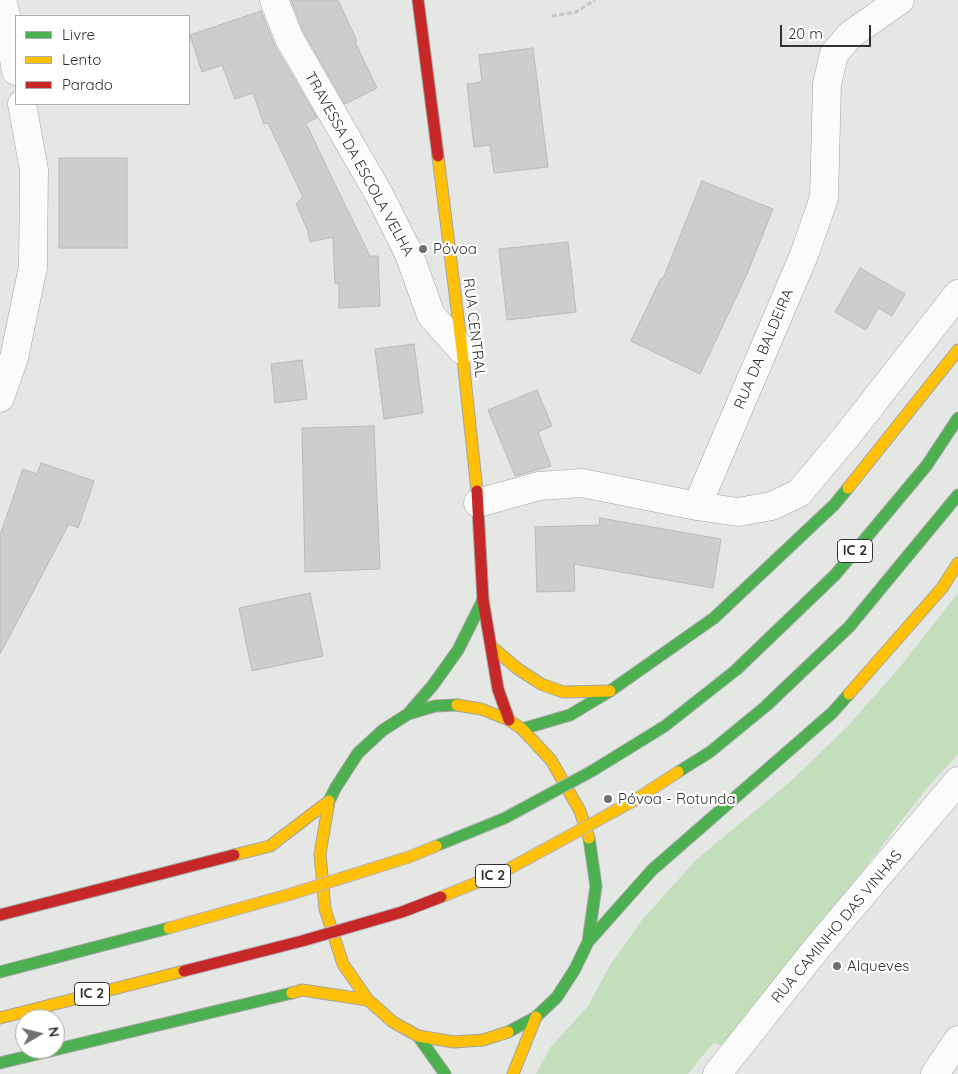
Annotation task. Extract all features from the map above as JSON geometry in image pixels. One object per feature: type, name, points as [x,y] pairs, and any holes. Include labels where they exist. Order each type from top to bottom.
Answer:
[{"type":"main road","name":"RUA CENTRAL","points":[[418,0],[462,350],[478,503],[483,600],[498,688],[508,720]]},
{"type":"main road","points":[[522,729],[570,715],[610,691],[714,618],[834,505],[958,350]]},
{"type":"main road","name":"IC 2","points":[[0,972],[291,894],[410,857],[505,818],[592,772],[666,726],[736,670],[835,575],[927,465],[958,418]]},
{"type":"main road","name":"IC 2","points":[[0,1018],[302,942],[402,912],[503,872],[635,800],[710,752],[766,706],[849,627],[958,495]]},
{"type":"main road","points":[[588,942],[596,886],[590,842],[580,811],[550,760],[522,729],[508,720],[481,709],[457,705],[435,706],[408,714],[383,730],[358,753],[329,801],[320,854],[325,909],[342,964],[368,1000],[393,1022],[418,1036],[454,1042],[483,1040],[502,1035],[536,1017],[557,997],[575,969],[588,942],[652,870],[832,713],[942,588],[958,564]]},
{"type":"main road","name":"RUA CENTRAL","points":[[408,714],[433,685],[458,650],[483,600]]},
{"type":"main road","points":[[492,647],[518,669],[541,684],[564,692],[610,691]]},
{"type":"main road","points":[[0,915],[270,846],[329,801]]},
{"type":"main road","points":[[0,1063],[302,990],[368,1000]]},
{"type":"main road","points":[[513,1074],[536,1017]]},
{"type":"main road","points":[[418,1036],[445,1074]]},
{"type":"street","points":[[2,0],[15,65]]},
{"type":"street","name":"TRAVESSA DA ESCOLA VELHA","points":[[274,0],[289,38],[380,196],[409,254],[431,315],[462,350]]},
{"type":"street","name":"RUA DA BALDEIRA","points":[[697,506],[804,255],[824,198],[827,84],[834,54],[850,35],[900,0]]},
{"type":"street","points":[[0,398],[14,358],[33,268],[34,170],[22,105]]},
{"type":"street","points":[[478,503],[538,486],[582,483],[697,506],[738,512],[772,506],[799,493],[846,437],[958,294]]},
{"type":"street","name":"RUA CAMINHO DAS VINHAS","points":[[717,1074],[818,948],[958,781]]},
{"type":"street","points":[[935,1074],[958,1040]]},
{"type":"path","points":[[552,16],[576,12],[595,0]]},
{"type":"green space","points":[[958,593],[958,754],[926,789],[767,994],[724,1046],[713,1043],[688,1074],[536,1074],[550,1048],[588,1006],[609,967],[641,921],[697,859],[790,782],[848,726],[899,668]]},
{"type":"building","points":[[291,0],[338,0],[377,88],[345,104],[303,31]]},
{"type":"building","points":[[261,11],[275,46],[317,118],[306,123],[329,172],[370,256],[378,256],[380,306],[339,308],[339,283],[335,284],[333,237],[310,242],[308,231],[296,204],[303,197],[268,123],[264,124],[253,93],[235,99],[222,65],[202,72],[190,35]]},
{"type":"building","points":[[533,48],[548,167],[494,173],[490,145],[474,147],[467,84],[482,82],[479,55]]},
{"type":"building","points":[[59,158],[127,158],[127,248],[59,248]]},
{"type":"building","points":[[702,181],[773,209],[747,274],[700,374],[631,341],[661,278],[663,279]]},
{"type":"building","points":[[568,242],[576,312],[507,320],[499,249]]},
{"type":"building","points":[[860,268],[905,294],[892,316],[878,308],[866,330],[835,312]]},
{"type":"building","points":[[414,344],[423,413],[384,419],[375,349]]},
{"type":"building","points":[[302,360],[307,399],[275,403],[271,364]]},
{"type":"building","points":[[537,390],[552,426],[538,432],[551,466],[515,476],[488,410]]},
{"type":"building","points":[[374,426],[380,569],[305,572],[302,428]]},
{"type":"building","points":[[41,463],[94,481],[78,528],[69,524],[0,654],[0,535],[23,469],[37,474]]},
{"type":"building","points":[[600,518],[721,539],[713,588],[574,564],[575,591],[537,592],[535,527],[599,525]]},
{"type":"building","points":[[310,593],[323,656],[252,671],[239,608]]},
{"type":"traffic: fast","points":[[736,670],[835,575],[927,465],[958,418]]},
{"type":"traffic: fast","points":[[522,729],[570,715],[610,691],[714,618],[834,505],[848,488]]},
{"type":"traffic: fast","points":[[766,706],[849,627],[958,495]]},
{"type":"traffic: fast","points":[[408,714],[433,685],[458,650],[483,600]]},
{"type":"traffic: fast","points":[[436,846],[505,818],[592,771],[665,726],[736,670]]},
{"type":"traffic: fast","points":[[588,942],[652,870],[832,713],[849,694]]},
{"type":"traffic: fast","points":[[328,807],[336,787],[358,753],[383,730],[408,714],[435,706],[457,705]]},
{"type":"traffic: fast","points":[[678,772],[710,752],[766,706]]},
{"type":"traffic: fast","points":[[508,1032],[536,1017],[557,997],[575,969],[588,942],[596,886],[589,838]]},
{"type":"traffic: fast","points":[[0,972],[169,928]]},
{"type":"traffic: fast","points":[[0,1063],[292,993]]},
{"type":"traffic: fast","points":[[418,1036],[445,1074]]},
{"type":"traffic: slow","points":[[438,156],[477,491]]},
{"type":"traffic: slow","points":[[848,488],[958,350]]},
{"type":"traffic: slow","points":[[849,694],[942,588],[958,563]]},
{"type":"traffic: slow","points":[[492,647],[518,669],[541,684],[563,692],[610,691]]},
{"type":"traffic: slow","points":[[457,705],[481,709],[509,720],[522,729],[551,760],[580,811],[589,838]]},
{"type":"traffic: slow","points":[[441,897],[503,872],[635,800],[678,772]]},
{"type":"traffic: slow","points":[[234,855],[270,846],[329,801]]},
{"type":"traffic: slow","points":[[328,807],[320,854],[325,909],[343,964],[368,1000],[393,1022],[418,1036],[454,1042],[483,1040],[508,1032]]},
{"type":"traffic: slow","points":[[169,928],[291,894],[409,857],[436,846]]},
{"type":"traffic: slow","points":[[0,1018],[184,971]]},
{"type":"traffic: slow","points":[[292,993],[302,990],[368,1000]]},
{"type":"traffic: slow","points":[[513,1074],[536,1017]]},
{"type":"traffic: jam","points":[[418,0],[438,156]]},
{"type":"traffic: jam","points":[[477,491],[483,600],[498,689],[509,720]]},
{"type":"traffic: jam","points":[[0,915],[234,855]]},
{"type":"traffic: jam","points":[[184,971],[302,941],[402,912],[441,897]]},
{"type":"place","name":"Póvoa","points":[[423,249]]},
{"type":"place","name":"Póvoa - Rotunda","points":[[608,799]]},
{"type":"place","name":"Alqueves","points":[[837,966]]}]
